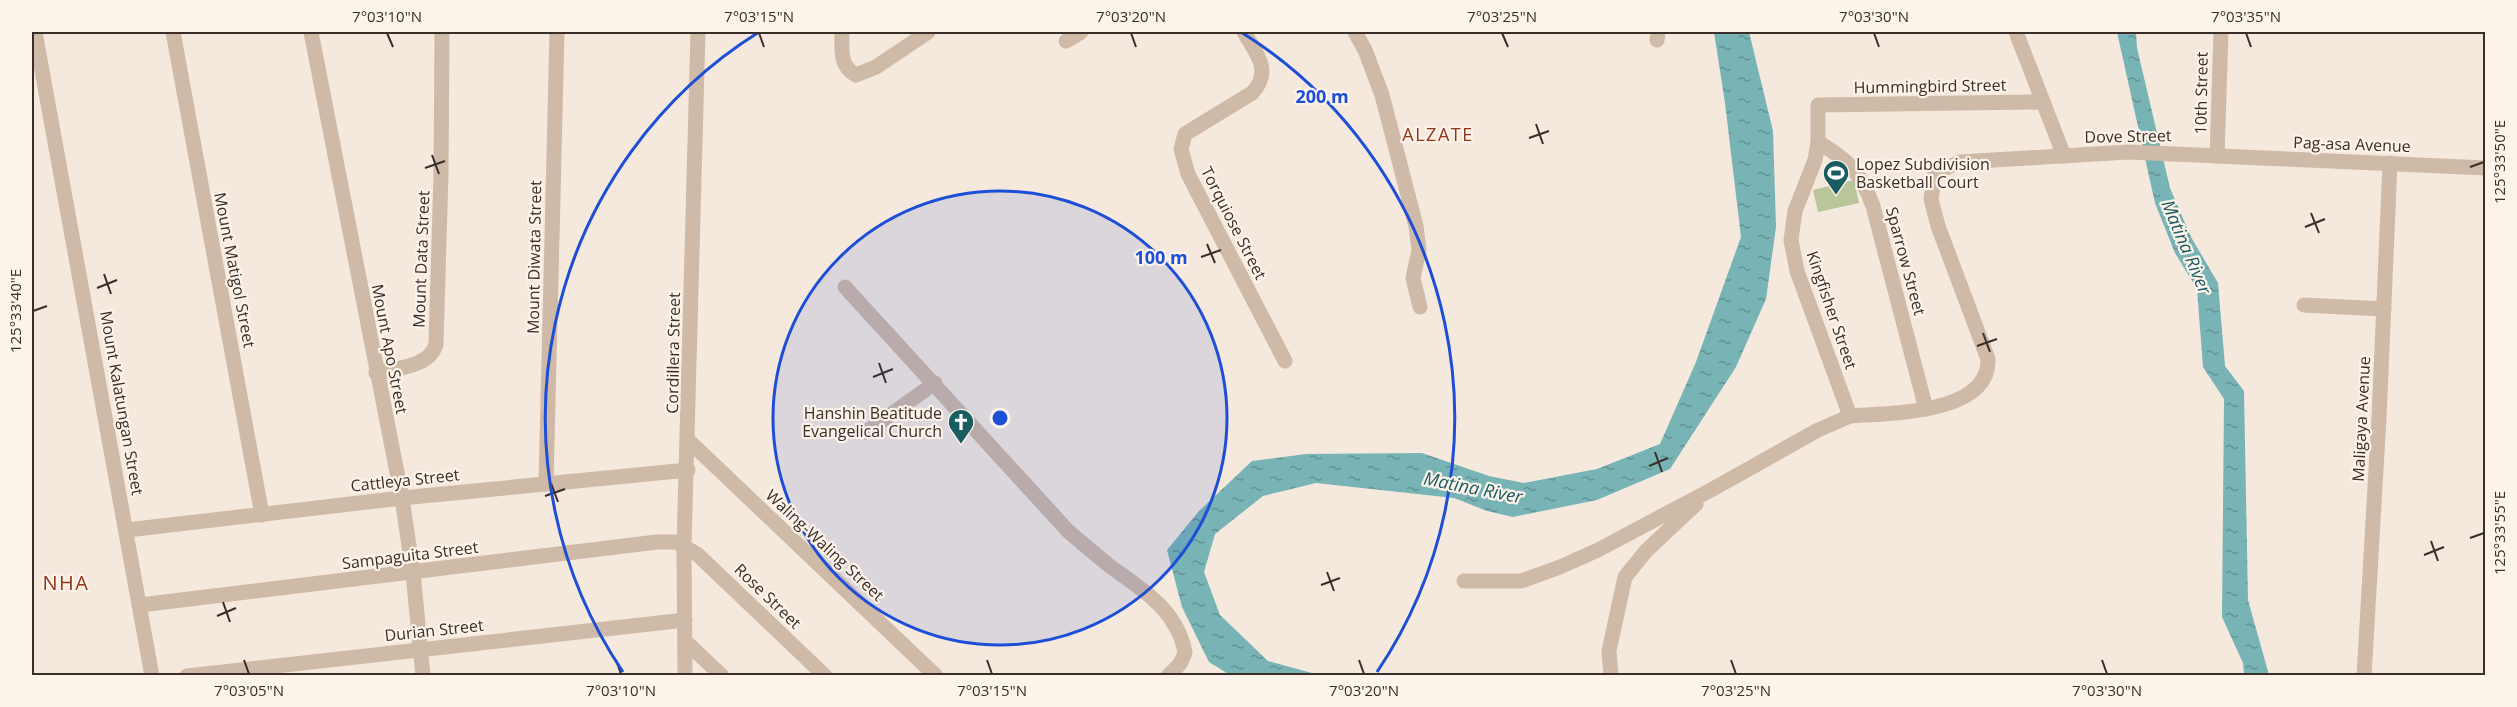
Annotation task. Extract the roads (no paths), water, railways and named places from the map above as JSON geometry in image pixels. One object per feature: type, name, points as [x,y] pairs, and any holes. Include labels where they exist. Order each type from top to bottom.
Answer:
[{"type":"street","name":"Mount Kalatungan Street","points":[[35,32],[152,675]]},
{"type":"street","name":"Mount Matigol Street","points":[[173,32],[262,515]]},
{"type":"street","name":"Mount Apo Street","points":[[311,32],[402,498],[413,573],[423,675]]},
{"type":"street","name":"Mount Data Street","points":[[376,373],[421,362],[429,358],[436,344],[442,32]]},
{"type":"street","name":"Mount Diwata Street","points":[[546,483],[556,32]]},
{"type":"street","name":"Cordillera Street","points":[[685,675],[684,546],[688,470],[698,32]]},
{"type":"street","points":[[842,32],[842,55],[849,71],[856,75],[866,73],[928,32]]},
{"type":"street","points":[[1066,41],[1081,32]]},
{"type":"street","name":"Torquiose Street","points":[[1244,32],[1262,65],[1261,84],[1252,93],[1185,134],[1181,149],[1188,174],[1285,362]]},
{"type":"street","points":[[1355,32],[1365,50],[1382,96],[1416,226],[1419,250],[1413,278],[1420,307]]},
{"type":"street","name":"Dove Street","points":[[2016,32],[2064,156],[2129,152],[2217,156]]},
{"type":"street","name":"10th Street","points":[[2217,156],[2221,32]]},
{"type":"street","name":"Hummingbird Street","points":[[1818,105],[2043,102]]},
{"type":"street","name":"Kingfisher Street","points":[[1818,105],[1818,142],[1815,159],[1792,223],[1791,240],[1797,271],[1847,417]]},
{"type":"street","name":"Sparrow Street","points":[[1818,142],[1837,154],[1864,181],[1873,206],[1926,410]]},
{"type":"street","points":[[1464,581],[1521,581],[1544,574],[1598,550],[1818,430],[1847,417],[1926,410],[1945,405],[1971,393],[1982,379],[1988,364],[1938,226],[1931,199],[1935,173],[1960,162],[2064,156]]},
{"type":"street","name":"Pag-asa Avenue","points":[[2217,156],[2486,168]]},
{"type":"street","name":"Maligaya Avenue","points":[[2364,675],[2390,163]]},
{"type":"street","points":[[845,287],[1068,531],[1089,550],[1142,588],[1164,609],[1179,634],[1185,653],[1180,664],[1168,675]]},
{"type":"street","points":[[2304,305],[2384,309]]},
{"type":"street","points":[[866,432],[935,383]]},
{"type":"street","name":"Waling-Waling Street","points":[[688,441],[936,675]]},
{"type":"street","name":"Cattleya Street","points":[[127,530],[402,498],[688,470]]},
{"type":"street","points":[[1611,675],[1609,651],[1625,577],[1646,550],[1711,490]]},
{"type":"street","name":"Sampaguita Street","points":[[140,605],[657,542],[676,542],[684,546]]},
{"type":"street","name":"Rose Street","points":[[684,546],[708,564],[825,675]]},
{"type":"street","name":"Durian Street","points":[[187,675],[685,620]]},
{"type":"street","points":[[685,641],[722,675]]},
{"type":"water","name":"Matina River","points":[[1714,32],[1749,32],[1773,131],[1776,227],[1766,299],[1736,367],[1670,469],[1597,500],[1513,517],[1487,511],[1454,498],[1316,483],[1263,496],[1215,534],[1204,572],[1220,615],[1268,661],[1319,675],[1230,675],[1209,662],[1182,607],[1167,550],[1199,511],[1252,461],[1306,454],[1422,453],[1489,476],[1524,483],[1597,469],[1660,444],[1696,362],[1741,237]]},
{"type":"water","name":"Matina River","points":[[2117,32],[2136,32],[2137,48],[2170,188],[2191,237],[2218,283],[2225,366],[2244,391],[2248,600],[2269,675],[2244,675],[2243,663],[2222,617],[2224,399],[2203,367],[2197,289],[2175,253],[2155,203]]},
{"type":"place","name":"Lopez Subdivision Basketball Court","points":[[1836,196]]},
{"type":"place","name":"Hanshin Beatitude Evangelical Church","points":[[961,445]]},
{"type":"district","name":"ALZATE","points":[[1438,135]]},
{"type":"district","name":"NHA","points":[[66,583]]}]
